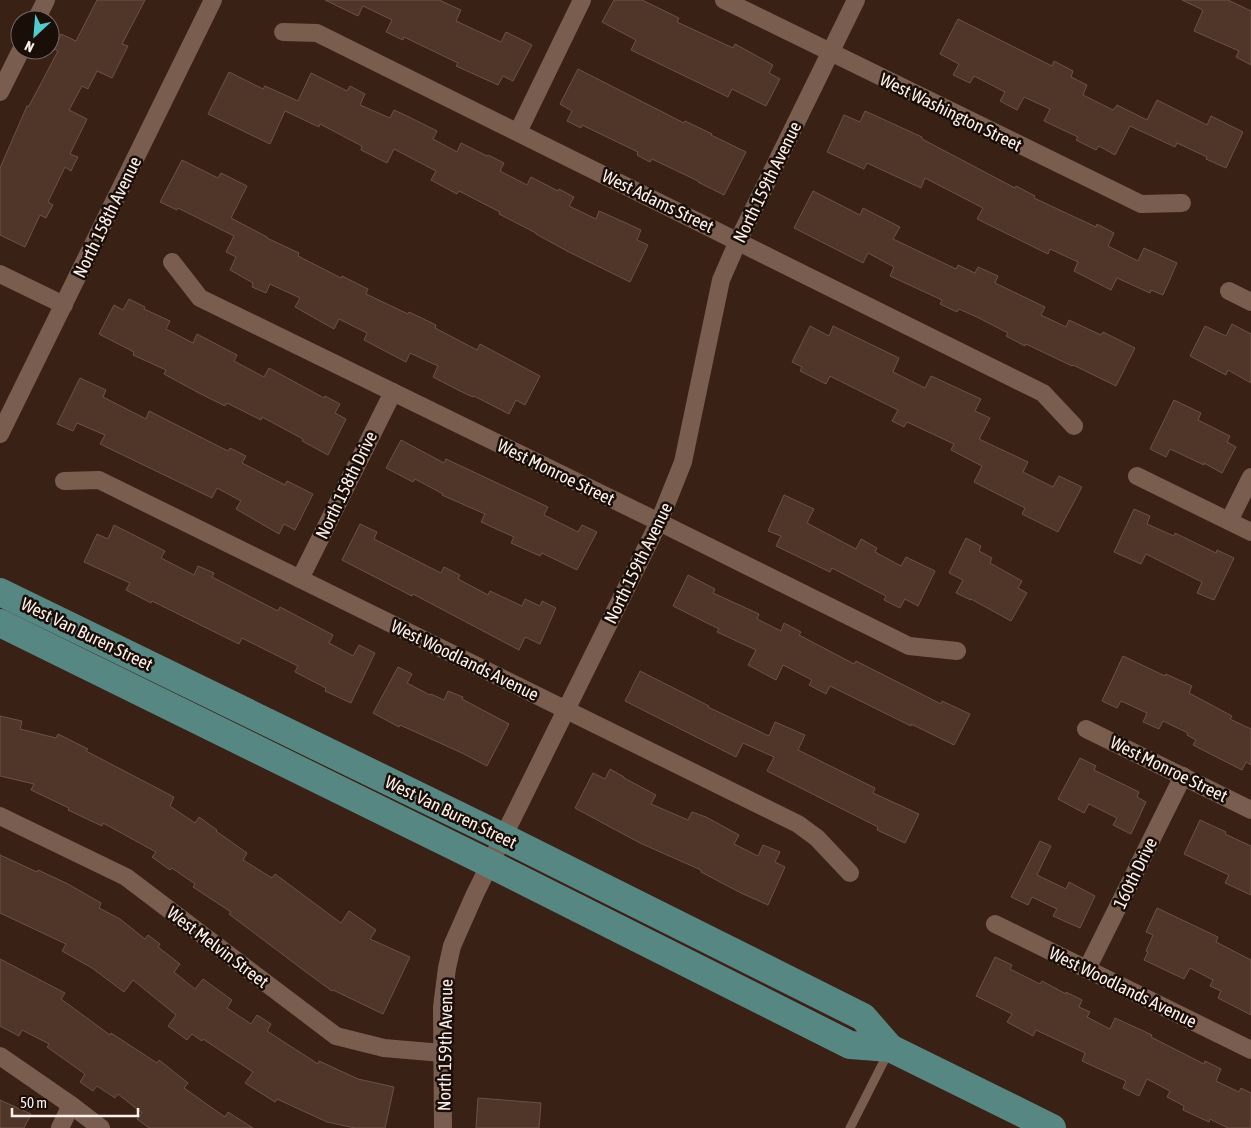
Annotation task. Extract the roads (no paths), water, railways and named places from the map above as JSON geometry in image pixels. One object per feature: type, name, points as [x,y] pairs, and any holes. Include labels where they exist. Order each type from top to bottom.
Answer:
[{"type":"main road","name":"West Van Buren Street","points":[[0,592],[503,837],[863,1017],[890,1048]]},
{"type":"main road","name":"West Van Buren Street","points":[[0,623],[490,864],[850,1045],[890,1048],[1052,1128]]},
{"type":"street","name":"North 158th Avenue","points":[[0,434],[213,0]]},
{"type":"street","points":[[518,132],[582,0]]},
{"type":"street","name":"West Washington Street","points":[[724,0],[1141,204],[1182,203]]},
{"type":"street","name":"North 159th Avenue","points":[[443,1128],[442,1007],[447,968],[460,928],[659,522],[683,462],[721,280],[738,241],[856,0]]},
{"type":"street","name":"West Adams Street","points":[[283,32],[318,33],[1044,393],[1074,426]]},
{"type":"street","points":[[0,92],[16,60]]},
{"type":"street","name":"West Monroe Street","points":[[172,262],[200,298],[909,646],[957,651]]},
{"type":"street","points":[[0,274],[64,305]]},
{"type":"street","points":[[1229,291],[1251,302]]},
{"type":"street","name":"North 158th Drive","points":[[300,579],[393,392]]},
{"type":"street","points":[[1137,476],[1251,532]]},
{"type":"street","points":[[1229,521],[1251,477]]},
{"type":"street","name":"West Woodlands Avenue","points":[[64,481],[99,480],[798,824],[817,838],[850,873]]},
{"type":"street","name":"West Monroe Street","points":[[1086,729],[1251,810]]},
{"type":"street","name":"160th Drive","points":[[1088,970],[1183,776]]},
{"type":"street","name":"West Melvin Street","points":[[0,816],[126,877],[336,1036],[384,1048],[442,1053]]},
{"type":"street","name":"West Woodlands Avenue","points":[[995,924],[1251,1050]]},
{"type":"street","points":[[0,1056],[101,1128]]},
{"type":"street","points":[[60,1128],[71,1105]]},
{"type":"lane","points":[[850,1128],[890,1048]]}]
